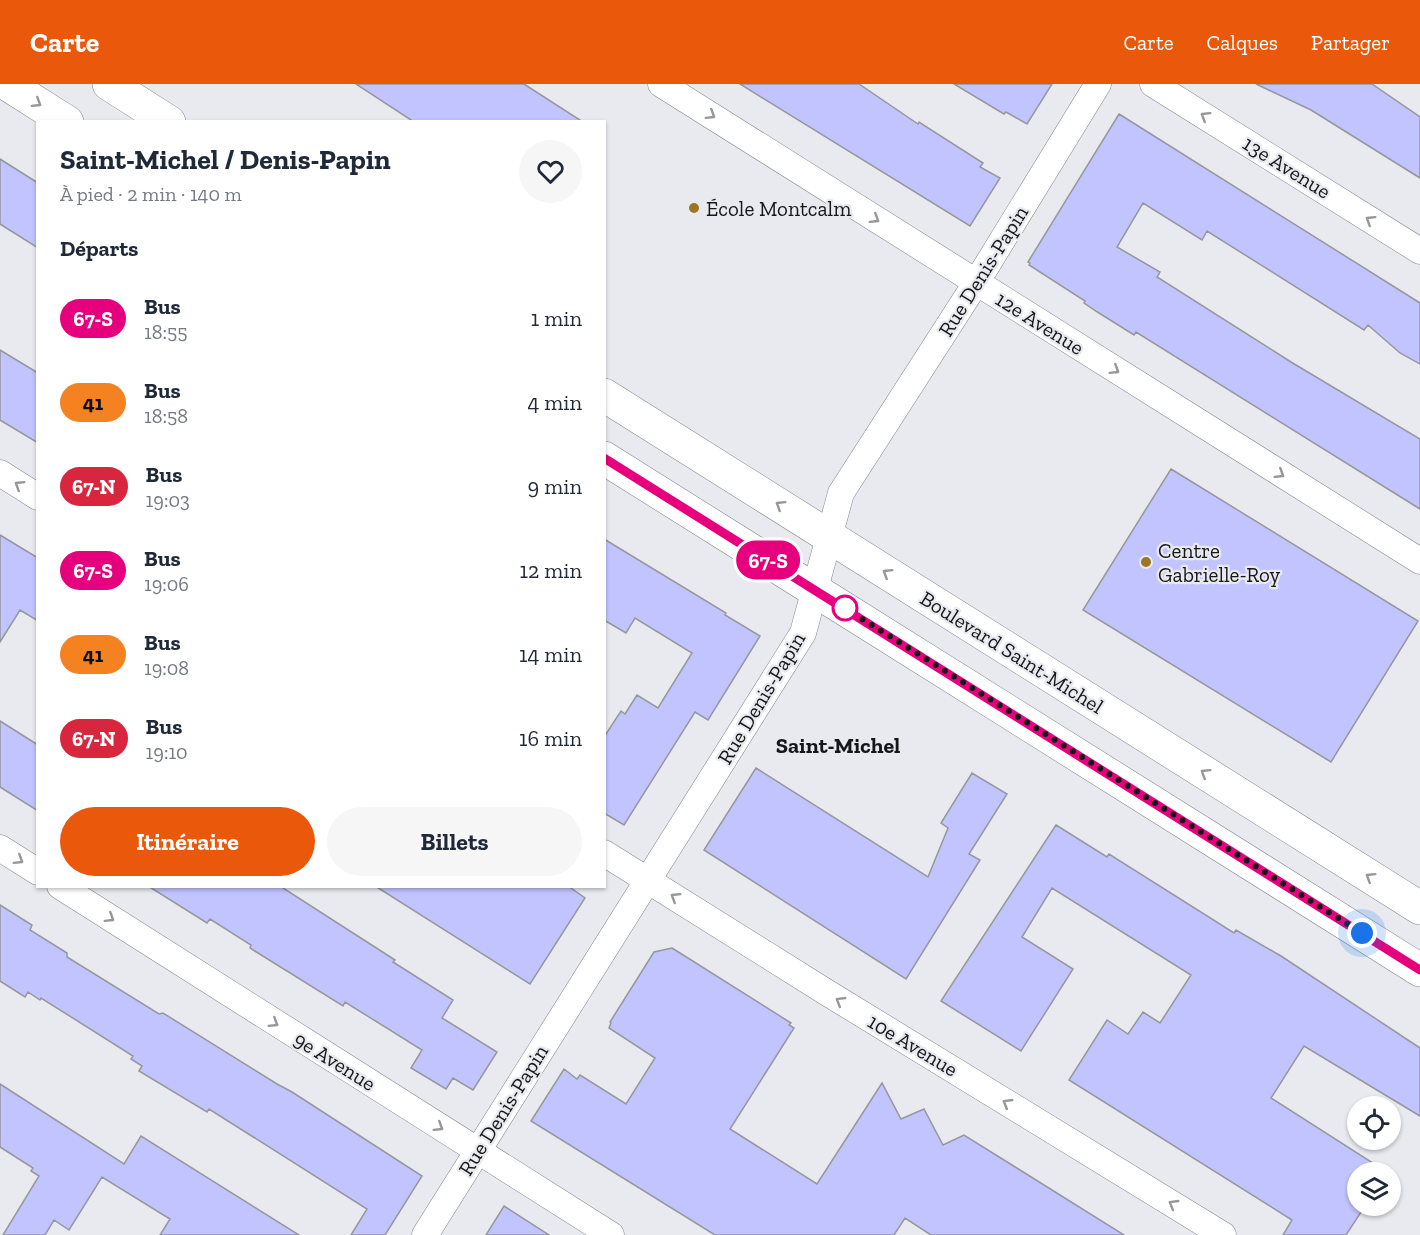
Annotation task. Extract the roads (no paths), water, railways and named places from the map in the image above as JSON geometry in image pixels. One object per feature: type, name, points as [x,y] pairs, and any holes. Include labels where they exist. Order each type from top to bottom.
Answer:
[{"type":"main road","points":[[7,84],[64,120]]},
{"type":"main road","points":[[109,84],[166,120]]},
{"type":"main road","name":"Boulevard Saint-Michel","points":[[606,396],[1420,908]]},
{"type":"main road","points":[[606,459],[1420,970]]},
{"type":"street","name":"12e Avenue","points":[[661,84],[1420,561]]},
{"type":"street","name":"Rue Denis-Papin","points":[[425,1235],[803,633],[841,493],[976,283],[1098,84]]},
{"type":"street","name":"13e Avenue","points":[[1153,84],[1420,250]]},
{"type":"street","points":[[0,473],[36,496]]},
{"type":"street","points":[[0,848],[36,871]]},
{"type":"street","name":"10e Avenue","points":[[606,854],[1223,1235]]},
{"type":"street","name":"9e Avenue","points":[[63,888],[611,1235]]},
{"type":"place","name":"École Montcalm","points":[[694,208]]},
{"type":"place","name":"Centre Gabrielle-Roy","points":[[1146,562]]},
{"type":"district","name":"Saint-Michel","points":[[838,745]]}]
